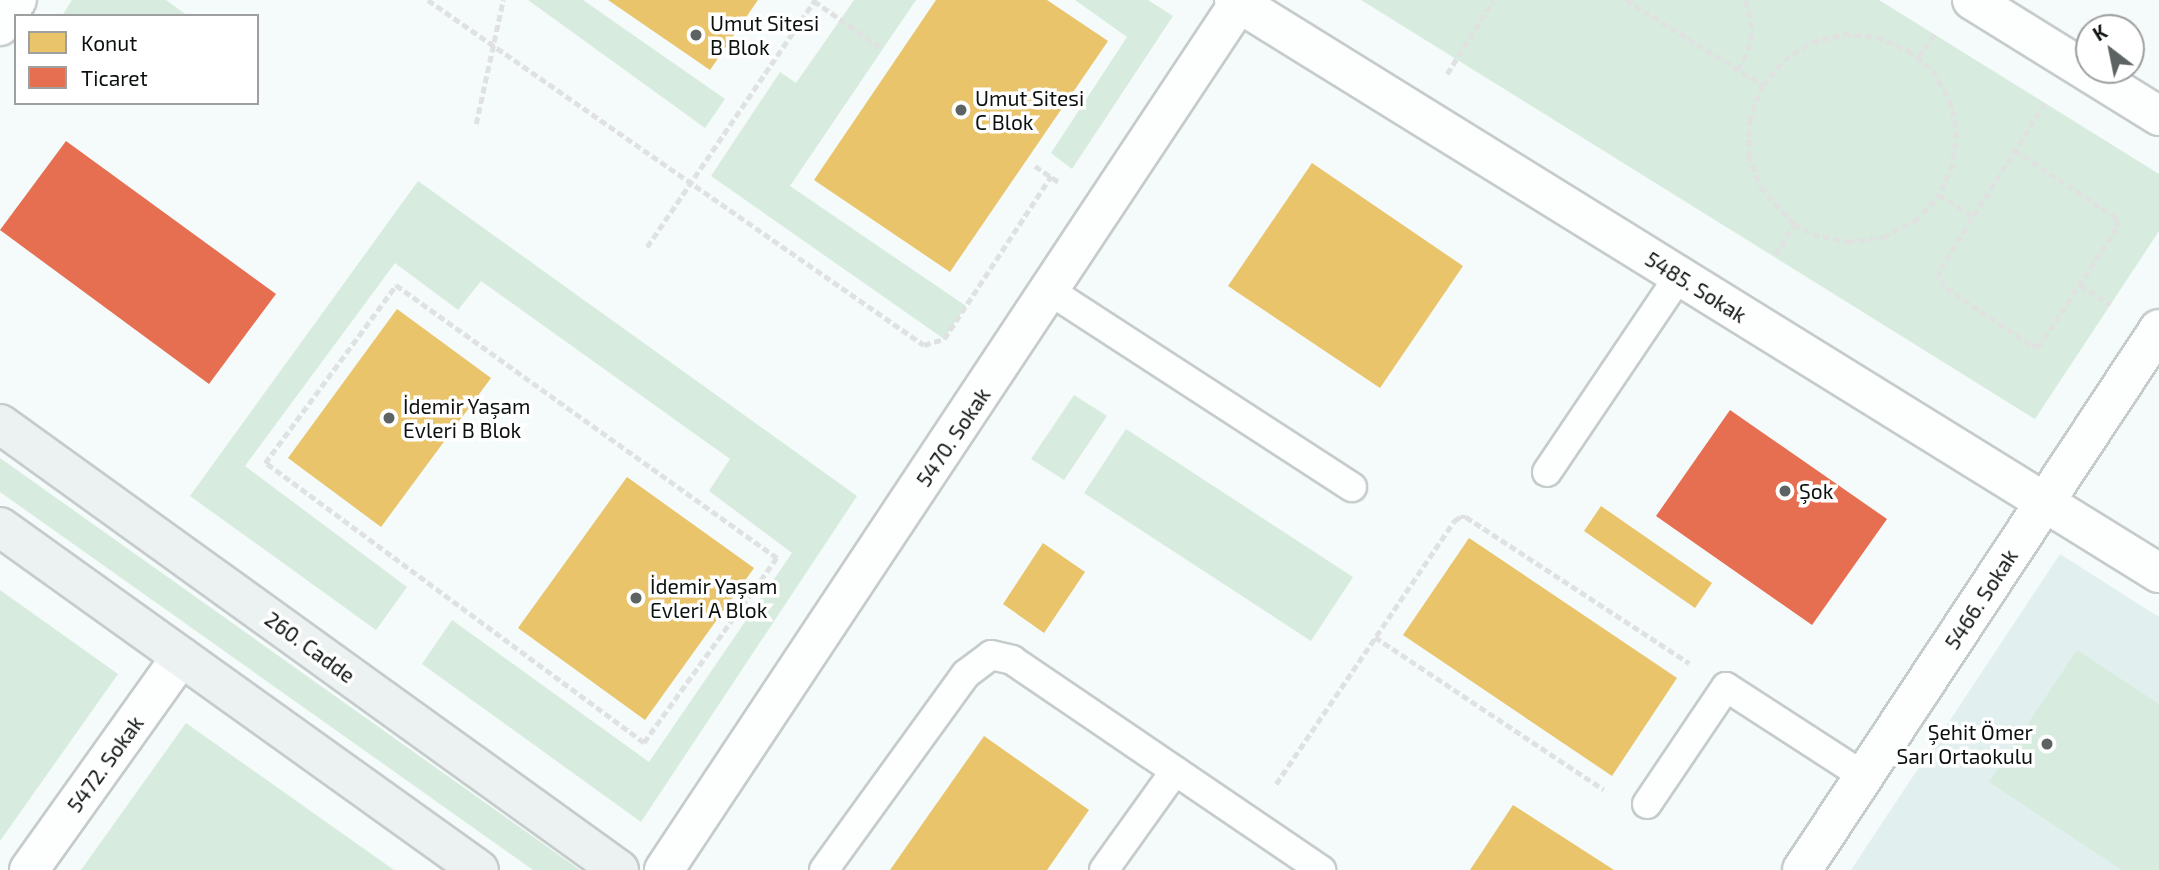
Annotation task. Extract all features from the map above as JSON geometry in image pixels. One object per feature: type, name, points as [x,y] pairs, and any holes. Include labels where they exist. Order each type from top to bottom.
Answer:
[{"type":"street","points":[[0,26],[17,0]]},
{"type":"street","points":[[1972,0],[2159,116]]},
{"type":"street","name":"5485. Sokak","points":[[1237,2],[2159,573]]},
{"type":"street","name":"5470. Sokak","points":[[664,870],[1050,291],[1237,2]]},
{"type":"street","name":"5466. Sokak","points":[[1802,870],[2159,329]]},
{"type":"street","name":"260. Cadde","points":[[0,424],[619,870]]},
{"type":"street","points":[[0,527],[479,870]]},
{"type":"street","name":"5472. Sokak","points":[[29,870],[181,657]]},
{"type":"lane","points":[[1547,472],[1679,276]]},
{"type":"lane","points":[[1050,291],[1352,487]]},
{"type":"lane","points":[[824,870],[966,674],[991,655],[1012,660],[1321,870]]},
{"type":"lane","points":[[1647,804],[1726,687],[1865,777]]},
{"type":"lane","points":[[1104,870],[1175,771]]},
{"type":"path","points":[[428,0],[924,345],[944,339],[1051,176]]},
{"type":"path","points":[[476,124],[503,0]]},
{"type":"path","points":[[1421,116],[1493,0]]},
{"type":"path","points":[[1626,0],[1763,85]]},
{"type":"path","points":[[1738,70],[1748,50],[1752,28],[1745,0]]},
{"type":"path","points":[[647,247],[814,1],[880,47]]},
{"type":"path","points":[[1844,34],[1877,37],[1918,57],[1933,71],[1950,100],[1957,132],[1953,165],[1939,195],[1915,221],[1883,237],[1848,242],[1813,234],[1794,224],[1761,187],[1749,155],[1751,119],[1763,85],[1784,60],[1812,43],[1844,34]]},
{"type":"path","points":[[1918,57],[1934,34]]},
{"type":"path","points":[[2015,150],[2118,219],[2117,228],[2039,347],[2030,345],[1944,287],[1938,278],[1940,269],[2045,102]]},
{"type":"path","points":[[1035,166],[1062,184]]},
{"type":"path","points":[[1939,195],[1974,217]]},
{"type":"path","points":[[1775,255],[1794,224]]},
{"type":"path","points":[[396,285],[777,558],[644,743],[265,463],[396,285]]},
{"type":"path","points":[[2080,285],[2111,304]]},
{"type":"path","points":[[1250,822],[1454,521],[1466,517],[1726,687]]},
{"type":"path","points":[[1375,637],[1625,803],[1647,804]]},
{"type":"shaded area","name":"Şehit Ömer Sarı Ortaokulu","points":[[2060,554],[2159,617],[2159,870],[1851,870]]},
{"type":"green space","points":[[72,0],[166,0],[185,14],[63,14]]},
{"type":"green space","points":[[528,0],[583,0],[725,99],[705,128]]},
{"type":"green space","points":[[854,0],[916,0],[790,186],[966,306],[944,339],[711,176],[780,72],[796,83]]},
{"type":"green space","points":[[1075,0],[1148,0],[1173,16],[1072,169],[1051,153],[1127,37]]},
{"type":"green space","points":[[1361,0],[1879,0],[2159,174],[2159,231],[2035,419]]},
{"type":"green space","points":[[418,181],[857,496],[641,822],[422,664],[452,620],[649,762],[792,553],[709,491],[730,459],[481,281],[458,310],[395,263],[245,466],[407,587],[376,630],[190,496]]},
{"type":"green space","points":[[1074,395],[1107,416],[1064,480],[1031,459]]},
{"type":"green space","points":[[1126,429],[1353,577],[1311,641],[1084,493]]},
{"type":"green space","points":[[0,458],[580,870],[533,870],[0,492]]},
{"type":"green space","points":[[0,590],[118,674],[0,841]]},
{"type":"green space","points":[[2077,650],[2159,704],[2159,870],[2122,870],[1989,782]]},
{"type":"green space","points":[[186,723],[394,870],[81,870]]},
{"type":"building: Konut","name":"Umut Sitesi B Blok","points":[[608,0],[758,0],[710,70]]},
{"type":"building: Konut","name":"Umut Sitesi C Blok","points":[[936,0],[1047,0],[1108,41],[950,272],[814,180]]},
{"type":"building: Konut","points":[[1312,163],[1463,266],[1380,388],[1228,286]]},
{"type":"building: Konut","name":"İdemir Yaşam Evleri B Blok","points":[[397,309],[491,378],[381,527],[288,458]]},
{"type":"building: Konut","name":"İdemir Yaşam Evleri A Blok","points":[[627,477],[754,568],[645,720],[518,628]]},
{"type":"building: Konut","points":[[1601,506],[1712,583],[1695,608],[1584,531]]},
{"type":"building: Konut","points":[[1469,538],[1677,678],[1612,776],[1403,635]]},
{"type":"building: Konut","points":[[1043,543],[1085,572],[1044,633],[1003,604]]},
{"type":"building: Konut","points":[[984,736],[1089,810],[1047,870],[890,870]]},
{"type":"building: Konut","points":[[1513,805],[1614,870],[1470,870]]},
{"type":"building: Ticaret","points":[[66,141],[276,294],[209,384],[0,230]]},
{"type":"building: Ticaret","points":[[1730,410],[1887,519],[1812,625],[1656,516]]},
{"type":"place","name":"Umut Sitesi B Blok","points":[[696,35]]},
{"type":"place","name":"Umut Sitesi C Blok","points":[[961,110]]},
{"type":"place","name":"İdemir Yaşam Evleri B Blok","points":[[389,418]]},
{"type":"place","name":"Şok","points":[[1785,491]]},
{"type":"place","name":"İdemir Yaşam Evleri A Blok","points":[[636,598]]},
{"type":"place","name":"Şehit Ömer Sarı Ortaokulu","points":[[2047,744]]}]
